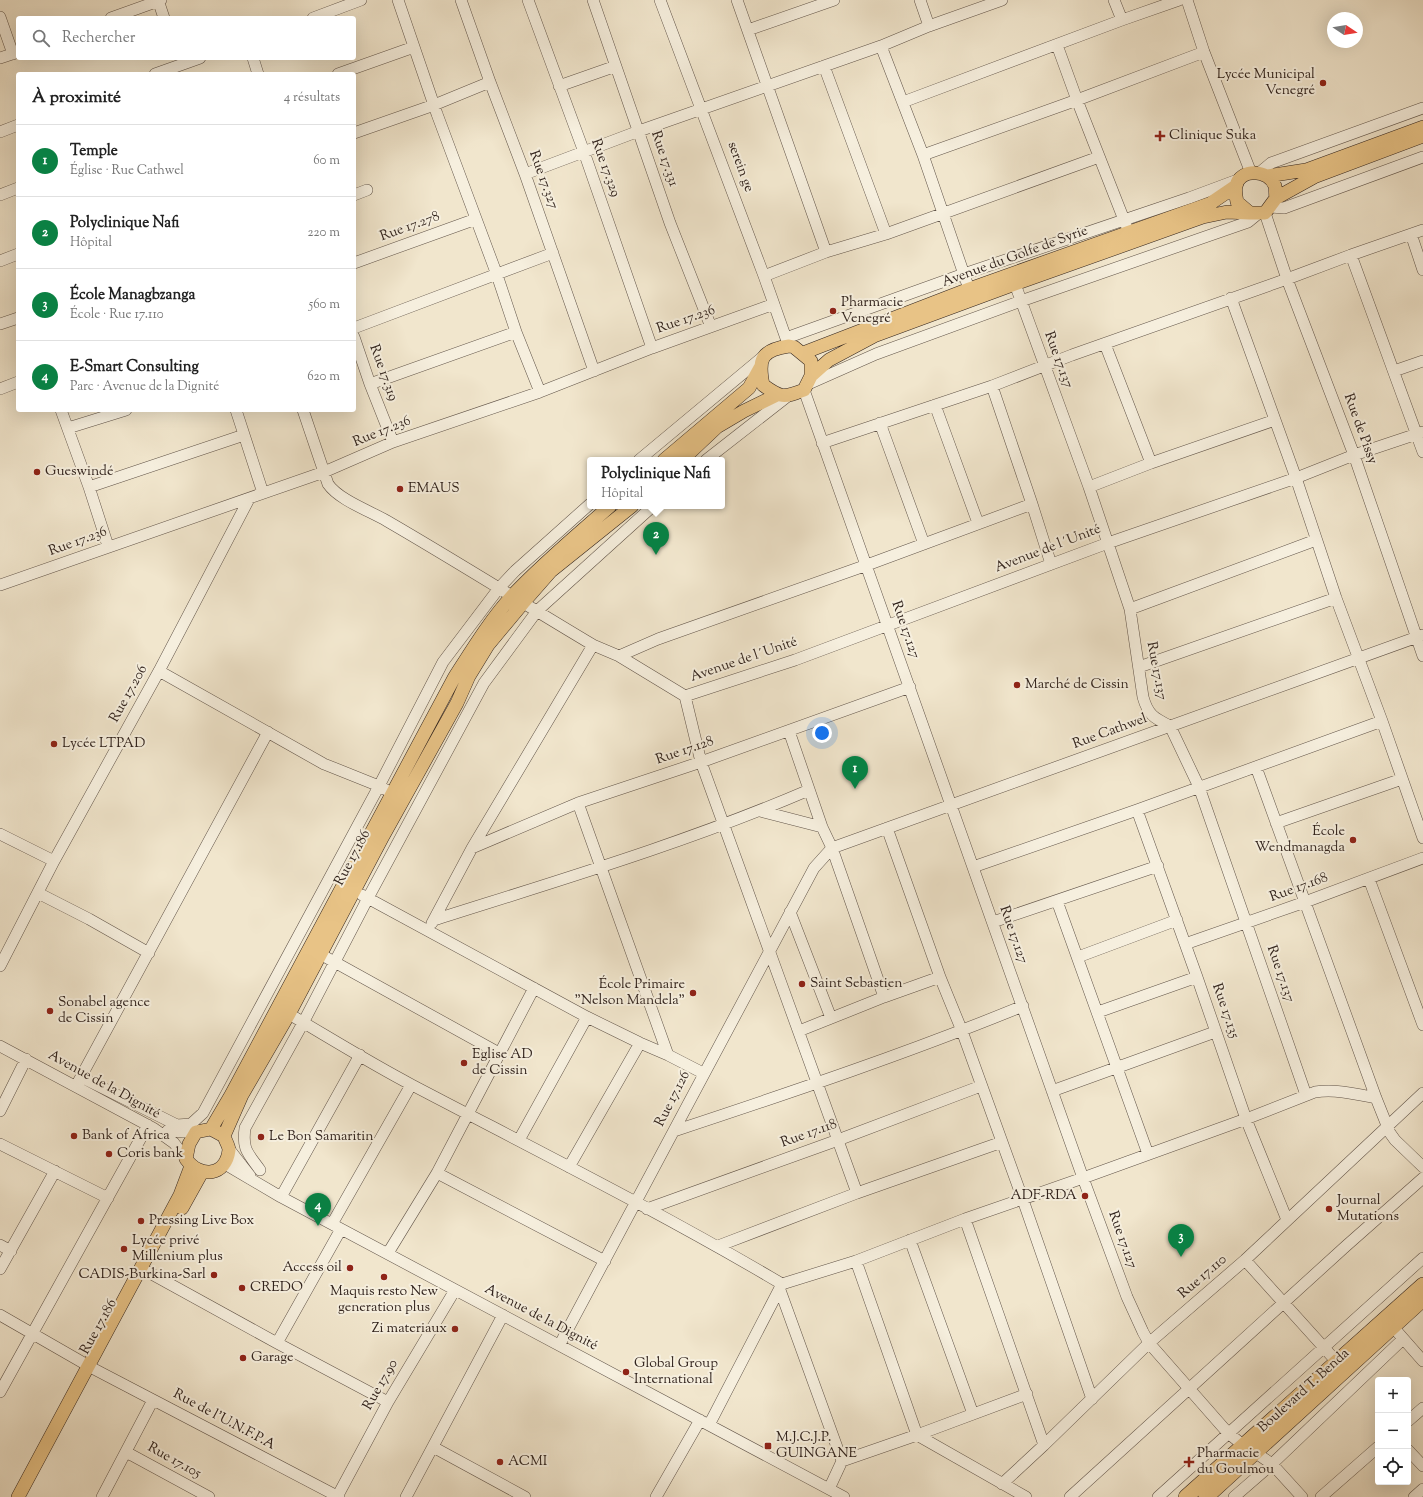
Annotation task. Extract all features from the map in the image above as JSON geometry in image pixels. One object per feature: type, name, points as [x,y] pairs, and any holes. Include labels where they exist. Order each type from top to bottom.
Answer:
[{"type":"highway","name":"Boulevard T. Benda","points":[[1186,1497],[1242,1445],[1423,1284]]},
{"type":"highway","name":"Boulevard T. Benda","points":[[1206,1497],[1423,1300]]},
{"type":"main road","points":[[1251,177],[1306,170],[1423,127]]},
{"type":"main road","points":[[685,457],[717,427],[744,411],[783,396],[807,384],[829,360],[874,336],[1203,217],[1226,212],[1264,209],[1314,177],[1423,136]]},
{"type":"main road","points":[[1251,177],[1237,202],[1264,209]]},
{"type":"main road","points":[[1251,177],[1275,186],[1264,209]]},
{"type":"main road","name":"Avenue du Golfe de Syrie","points":[[802,353],[969,289],[1211,203],[1251,177]]},
{"type":"main road","points":[[668,457],[750,388],[765,355],[787,342],[810,361],[807,384]]},
{"type":"main road","points":[[760,368],[763,385],[783,396]]},
{"type":"main road","points":[[18,1497],[91,1367],[180,1195],[193,1166],[189,1144],[196,1132],[211,1128],[235,1088],[454,678],[486,630],[517,599],[567,543],[607,509]]},
{"type":"main road","points":[[517,599],[628,509]]},
{"type":"main road","name":"Rue 17.186","points":[[224,1136],[242,1095],[289,1014],[415,777],[457,703],[470,676],[517,599]]},
{"type":"main road","points":[[193,1166],[216,1171],[225,1164],[229,1149],[224,1136],[211,1128]]},
{"type":"main road","name":"Rue 17.186","points":[[26,1497],[91,1367],[148,1272],[193,1166]]},
{"type":"street","points":[[116,16],[159,0],[163,16]]},
{"type":"street","points":[[317,16],[361,0]]},
{"type":"street","points":[[398,0],[434,105],[497,275],[516,332],[540,392]]},
{"type":"street","name":"Rue 17.327","points":[[461,0],[525,174],[594,371]]},
{"type":"street","name":"Rue 17.329","points":[[528,0],[584,152],[652,348]]},
{"type":"street","name":"Rue 17.331","points":[[593,0],[670,224],[710,327]]},
{"type":"street","name":"serein ge","points":[[660,0],[764,276],[787,342]]},
{"type":"street","points":[[736,0],[748,30],[826,252]]},
{"type":"street","points":[[748,30],[800,5],[834,0]]},
{"type":"street","points":[[920,0],[929,26]]},
{"type":"street","points":[[525,174],[639,131],[881,46],[985,3],[1002,0]]},
{"type":"street","points":[[1114,0],[1122,20]]},
{"type":"street","points":[[903,102],[1178,0]]},
{"type":"street","points":[[1187,0],[1204,52],[1251,177]]},
{"type":"street","points":[[0,17],[15,53],[0,58]]},
{"type":"street","points":[[1057,45],[1129,233]]},
{"type":"street","points":[[881,46],[923,155],[969,289]]},
{"type":"street","points":[[344,72],[414,47]]},
{"type":"street","points":[[923,155],[1077,100],[1204,52]]},
{"type":"street","points":[[161,72],[195,60]]},
{"type":"street","points":[[254,60],[257,72]]},
{"type":"street","points":[[559,86],[616,66]]},
{"type":"street","points":[[824,66],[886,234]]},
{"type":"street","points":[[356,132],[434,105],[490,82]]},
{"type":"street","points":[[787,342],[964,274],[1251,177],[1271,163],[1423,108]]},
{"type":"street","points":[[0,132],[16,126]]},
{"type":"street","points":[[764,276],[826,252],[886,234],[1099,157]]},
{"type":"street","points":[[807,384],[876,354],[1021,301],[1248,222],[1264,209],[1284,208],[1423,157]]},
{"type":"street","points":[[0,195],[16,189]]},
{"type":"street","points":[[356,194],[367,190]]},
{"type":"street","name":"Rue de Pissy","points":[[1264,209],[1287,279],[1354,455],[1420,636],[1423,656]]},
{"type":"street","name":"Rue 17.278","points":[[356,262],[476,219]]},
{"type":"street","points":[[822,443],[992,386],[1231,298],[1423,230]]},
{"type":"street","points":[[1411,234],[1423,270]]},
{"type":"street","points":[[356,327],[553,253]]},
{"type":"street","points":[[0,261],[16,255]]},
{"type":"street","points":[[1351,255],[1394,371],[1420,433],[1423,452]]},
{"type":"street","name":"Rue 17.137","points":[[1015,284],[1089,487],[1130,609],[1145,705],[1156,719],[1170,726],[1199,787],[1306,1095]]},
{"type":"street","points":[[1231,298],[1296,478],[1336,598],[1382,721],[1423,838]]},
{"type":"street","name":"Rue 17.236","points":[[0,585],[108,546],[249,499],[324,472],[394,442],[540,392],[652,348],[774,304]]},
{"type":"street","points":[[0,324],[16,319]]},
{"type":"street","points":[[370,384],[516,332]]},
{"type":"street","name":"Rue 17.319","points":[[356,343],[370,384],[394,442]]},
{"type":"street","points":[[1105,344],[1151,463]]},
{"type":"street","points":[[643,457],[765,355]]},
{"type":"street","points":[[1394,371],[1423,361]]},
{"type":"street","points":[[0,389],[16,383]]},
{"type":"street","name":"Rue 17.127","points":[[807,384],[822,443],[867,565],[1083,1178],[1137,1320],[1150,1343],[1188,1389],[1228,1433],[1242,1445],[1272,1464],[1302,1497]]},
{"type":"street","points":[[992,386],[1051,564]]},
{"type":"street","points":[[710,457],[783,396]]},
{"type":"street","points":[[935,405],[978,523]]},
{"type":"street","points":[[62,412],[89,487],[108,546]]},
{"type":"street","points":[[68,428],[120,412]]},
{"type":"street","points":[[237,412],[263,494]]},
{"type":"street","points":[[304,412],[328,484],[332,490],[340,496],[386,520],[593,645],[619,656],[685,696],[701,762],[857,1193]]},
{"type":"street","points":[[1089,487],[1151,463],[1275,420]]},
{"type":"street","points":[[880,423],[924,544]]},
{"type":"street","name":"Avenue de l´Unité","points":[[685,696],[795,660],[1108,543],[1296,478],[1354,455],[1420,433]]},
{"type":"street","points":[[89,487],[244,435]]},
{"type":"street","name":"Rue 17.206","points":[[0,966],[54,861],[159,671],[249,499]]},
{"type":"street","points":[[619,656],[658,639],[867,565],[1032,504]]},
{"type":"street","points":[[268,732],[79,1081],[176,1125],[191,1124],[203,1113],[379,786],[443,662],[499,588],[515,571],[587,507]]},
{"type":"street","points":[[260,1170],[244,1148],[243,1140],[245,1128],[303,1023],[368,898],[484,684],[537,611],[650,509]]},
{"type":"street","points":[[1130,609],[1316,540]]},
{"type":"street","points":[[1139,667],[1336,598]]},
{"type":"street","name":"Rue Cathwel","points":[[814,868],[832,848],[1420,636]]},
{"type":"street","points":[[428,931],[472,848],[593,645]]},
{"type":"street","points":[[159,671],[324,764],[379,786],[392,793]]},
{"type":"street","name":"Rue 17.128","points":[[472,848],[578,803],[701,762],[910,687]]},
{"type":"street","points":[[973,866],[1137,810],[1382,721]]},
{"type":"street","points":[[789,731],[822,827],[832,848],[884,997]]},
{"type":"street","points":[[1256,766],[1376,1098],[1395,1140],[1423,1167]]},
{"type":"street","points":[[1276,824],[1402,779]]},
{"type":"street","points":[[434,920],[601,867],[760,811],[809,790]]},
{"type":"street","points":[[578,803],[668,1055]]},
{"type":"street","name":"Rue 17.135","points":[[1137,810],[1246,1119],[1287,1220]]},
{"type":"street","points":[[760,811],[822,827]]},
{"type":"street","points":[[887,828],[940,977],[962,1031],[1023,1200],[1092,1399]]},
{"type":"street","points":[[0,835],[54,861]]},
{"type":"street","name":"Rue 17.168","points":[[1185,944],[1369,879],[1423,858]]},
{"type":"street","points":[[993,922],[1158,866]]},
{"type":"street","name":"Rue 17.126","points":[[560,1344],[674,1131],[703,1073],[814,868]]},
{"type":"street","points":[[1369,879],[1423,1025]]},
{"type":"street","points":[[354,890],[587,1017],[640,1044],[668,1055],[703,1073]]},
{"type":"street","points":[[38,893],[89,919],[149,953]]},
{"type":"street","points":[[1057,901],[1118,1067],[1148,1154]]},
{"type":"street","points":[[790,912],[831,1018]]},
{"type":"street","points":[[1078,957],[1177,920]]},
{"type":"street","points":[[320,954],[499,1054]]},
{"type":"street","points":[[799,1031],[884,997],[940,977]]},
{"type":"street","points":[[1098,1012],[1197,977]]},
{"type":"street","points":[[388,1253],[437,1173],[534,988]]},
{"type":"street","points":[[674,1131],[817,1084],[962,1031],[1023,1006]]},
{"type":"street","points":[[289,1014],[411,1085],[519,1140],[718,1246],[781,1287],[842,1461],[829,1489]]},
{"type":"street","points":[[519,1140],[587,1017]]},
{"type":"street","points":[[1052,1091],[1216,1032]]},
{"type":"street","points":[[569,1167],[640,1044]]},
{"type":"street","name":"Avenue de la Dignité","points":[[0,1046],[26,1060],[79,1081],[150,1126],[174,1144],[193,1166]]},
{"type":"street","points":[[281,1196],[360,1055]]},
{"type":"street","points":[[0,1111],[26,1060]]},
{"type":"street","points":[[277,1343],[411,1085]]},
{"type":"street","name":"Rue 17.118","points":[[647,1209],[838,1140],[981,1086]]},
{"type":"street","points":[[656,1497],[705,1422],[781,1287],[856,1261],[965,1219],[1023,1200],[1246,1119],[1306,1095],[1325,1090],[1376,1098]]},
{"type":"street","name":"Rue 17.110","points":[[1002,1484],[1150,1343],[1245,1260],[1423,1093]]},
{"type":"street","points":[[1,1388],[34,1333],[108,1198],[150,1126],[183,1132],[196,1132]]},
{"type":"street","points":[[718,1246],[857,1193],[1002,1142]]},
{"type":"street","points":[[0,1144],[108,1198]]},
{"type":"street","points":[[229,1149],[254,1181]]},
{"type":"street","name":"Avenue de la Dignité","points":[[225,1164],[281,1196],[844,1497]]},
{"type":"street","points":[[0,1269],[55,1171]]},
{"type":"street","points":[[437,1173],[605,1261]]},
{"type":"street","points":[[1070,1497],[1423,1178]]},
{"type":"street","points":[[965,1219],[1044,1445]]},
{"type":"street","points":[[910,1240],[973,1414]]},
{"type":"street","points":[[0,1246],[10,1251]]},
{"type":"street","points":[[1158,1497],[1423,1258]]},
{"type":"street","points":[[1245,1260],[1285,1302],[1337,1362]]},
{"type":"street","points":[[856,1261],[917,1435],[1026,1497]]},
{"type":"street","points":[[148,1272],[388,1402]]},
{"type":"street","name":"Rue 17.90","points":[[338,1497],[388,1402],[456,1290]]},
{"type":"street","name":"Rue de l'U.N.F.P.A","points":[[0,1315],[34,1333],[91,1367],[338,1497]]},
{"type":"street","points":[[406,1497],[503,1315]]},
{"type":"street","points":[[1392,1327],[1423,1361]]},
{"type":"street","points":[[1234,1497],[1272,1464],[1403,1339]]},
{"type":"street","points":[[842,1461],[917,1435],[1026,1394]]},
{"type":"street","points":[[102,1497],[153,1400]]},
{"type":"street","points":[[1411,1418],[1423,1408]]},
{"type":"street","points":[[433,1447],[525,1497]]},
{"type":"street","points":[[1321,1497],[1376,1449]]},
{"type":"street","name":"Rue 17.105","points":[[126,1452],[209,1497]]},
{"type":"street","points":[[1411,1453],[1423,1466]]},
{"type":"street","points":[[1414,1497],[1423,1489]]},
{"type":"place","name":"Lycée Municipal Venegré","points":[[1323,83]]},
{"type":"place","name":"Clinique Suka","points":[[1160,136]]},
{"type":"place","name":"Pharmacie Venegré","points":[[833,311]]},
{"type":"place","name":"Gueswindé","points":[[37,472]]},
{"type":"place","name":"EMAUS","points":[[400,489]]},
{"type":"place","name":"Polyclinique Nafi","points":[[656,555]]},
{"type":"place","name":"Marché de Cissin","points":[[1017,685]]},
{"type":"place","name":"Lycée LTPAD","points":[[54,744]]},
{"type":"place","name":"Temple","points":[[855,789]]},
{"type":"place","name":"École Wendmanagda","points":[[1353,840]]},
{"type":"place","name":"Saint Sebastien","points":[[802,984]]},
{"type":"place","name":"École Primaire \"Nelson Mandela\"","points":[[693,993]]},
{"type":"place","name":"Sonabel agence de Cissin","points":[[50,1011]]},
{"type":"place","name":"Eglise AD de Cissin","points":[[464,1063]]},
{"type":"place","name":"Bank of Africa","points":[[74,1136]]},
{"type":"place","name":"Le Bon Samaritin","points":[[261,1137]]},
{"type":"place","name":"Coris bank","points":[[109,1154]]},
{"type":"place","name":"ADF-RDA","points":[[1085,1196]]},
{"type":"place","name":"Journal Mutations","points":[[1329,1209]]},
{"type":"place","name":"Pressing Live Box","points":[[141,1221]]},
{"type":"place","name":"E-Smart Consulting","points":[[318,1226]]},
{"type":"place","name":"Lycée privé Millenium plus","points":[[124,1249]]},
{"type":"place","name":"École Managbzanga","points":[[1181,1257]]},
{"type":"place","name":"Access oil","points":[[350,1268]]},
{"type":"place","name":"CADIS-Burkina-Sarl","points":[[214,1275]]},
{"type":"place","name":"Maquis resto New generation plus","points":[[384,1277]]},
{"type":"place","name":"CREDO","points":[[242,1288]]},
{"type":"place","name":"Zi materiaux","points":[[455,1329]]},
{"type":"place","name":"Garage","points":[[243,1358]]},
{"type":"place","name":"Global Group International","points":[[626,1372]]},
{"type":"place","name":"M.J.C.J.P. GUINGANE","points":[[768,1446]]},
{"type":"place","name":"ACMI","points":[[500,1462]]},
{"type":"place","name":"Pharmacie du Goulmou","points":[[1189,1462]]}]
